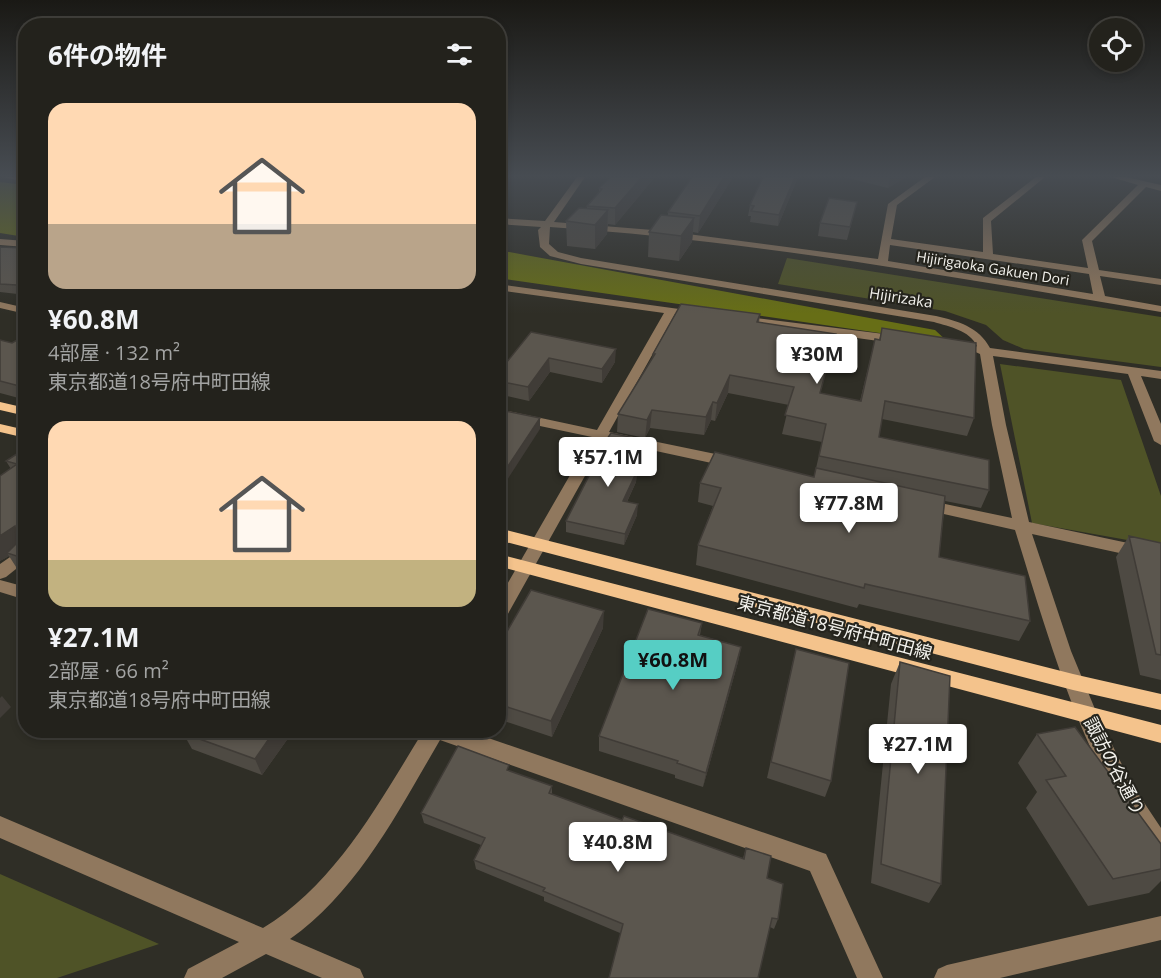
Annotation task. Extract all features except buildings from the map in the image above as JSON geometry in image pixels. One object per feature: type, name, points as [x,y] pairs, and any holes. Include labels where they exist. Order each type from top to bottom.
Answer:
[{"type":"main road","points":[[0,405],[18,410]]},
{"type":"main road","points":[[0,428],[18,432]]},
{"type":"main road","name":"東京都道18号府中町田線","points":[[506,536],[1073,682],[1161,702]]},
{"type":"main road","name":"東京都道18号府中町田線","points":[[506,562],[1161,734]]},
{"type":"street","name":"Hijirigaoka Gakuen Dori","points":[[539,223],[675,234],[882,264],[1161,309]]},
{"type":"street","name":"Hijirizaka","points":[[548,223],[541,238],[544,245],[563,257],[945,321],[977,336],[986,352]]},
{"type":"street","points":[[882,264],[889,223]]},
{"type":"street","points":[[986,223],[988,255]]},
{"type":"street","points":[[1100,299],[1087,240],[1105,223]]},
{"type":"street","points":[[885,241],[1161,282]]},
{"type":"street","points":[[0,242],[18,243]]},
{"type":"street","points":[[506,288],[706,315]]},
{"type":"street","points":[[0,305],[18,308]]},
{"type":"street","points":[[506,601],[671,311]]},
{"type":"street","points":[[729,318],[913,342]]},
{"type":"street","points":[[968,349],[1161,375]]},
{"type":"street","points":[[986,352],[999,425],[1022,526],[1073,682]]},
{"type":"street","points":[[1133,372],[1161,441]]},
{"type":"street","points":[[506,415],[741,464]]},
{"type":"street","points":[[913,502],[1161,556]]},
{"type":"street","points":[[0,573],[18,558]]},
{"type":"street","points":[[0,586],[18,592]]},
{"type":"street","name":"諏訪の谷通り","points":[[1073,682],[1123,790],[1161,847]]},
{"type":"street","points":[[197,978],[265,941],[316,902],[376,827],[432,738]]},
{"type":"street","points":[[460,738],[818,862],[870,978]]},
{"type":"street","points":[[0,827],[351,978]]},
{"type":"street","points":[[947,978],[1161,928]]},
{"type":"green space","points":[[0,223],[18,223],[18,236],[0,233]]},
{"type":"green space","points":[[506,251],[935,330],[949,343],[506,279]]},
{"type":"green space","points":[[787,258],[1161,317],[1161,367],[1024,349],[1003,340],[986,325],[945,311],[778,284]]},
{"type":"green space","points":[[1000,364],[1121,380],[1161,496],[1161,546],[1032,523]]},
{"type":"green space","points":[[0,874],[159,944],[57,978],[0,978]]}]
